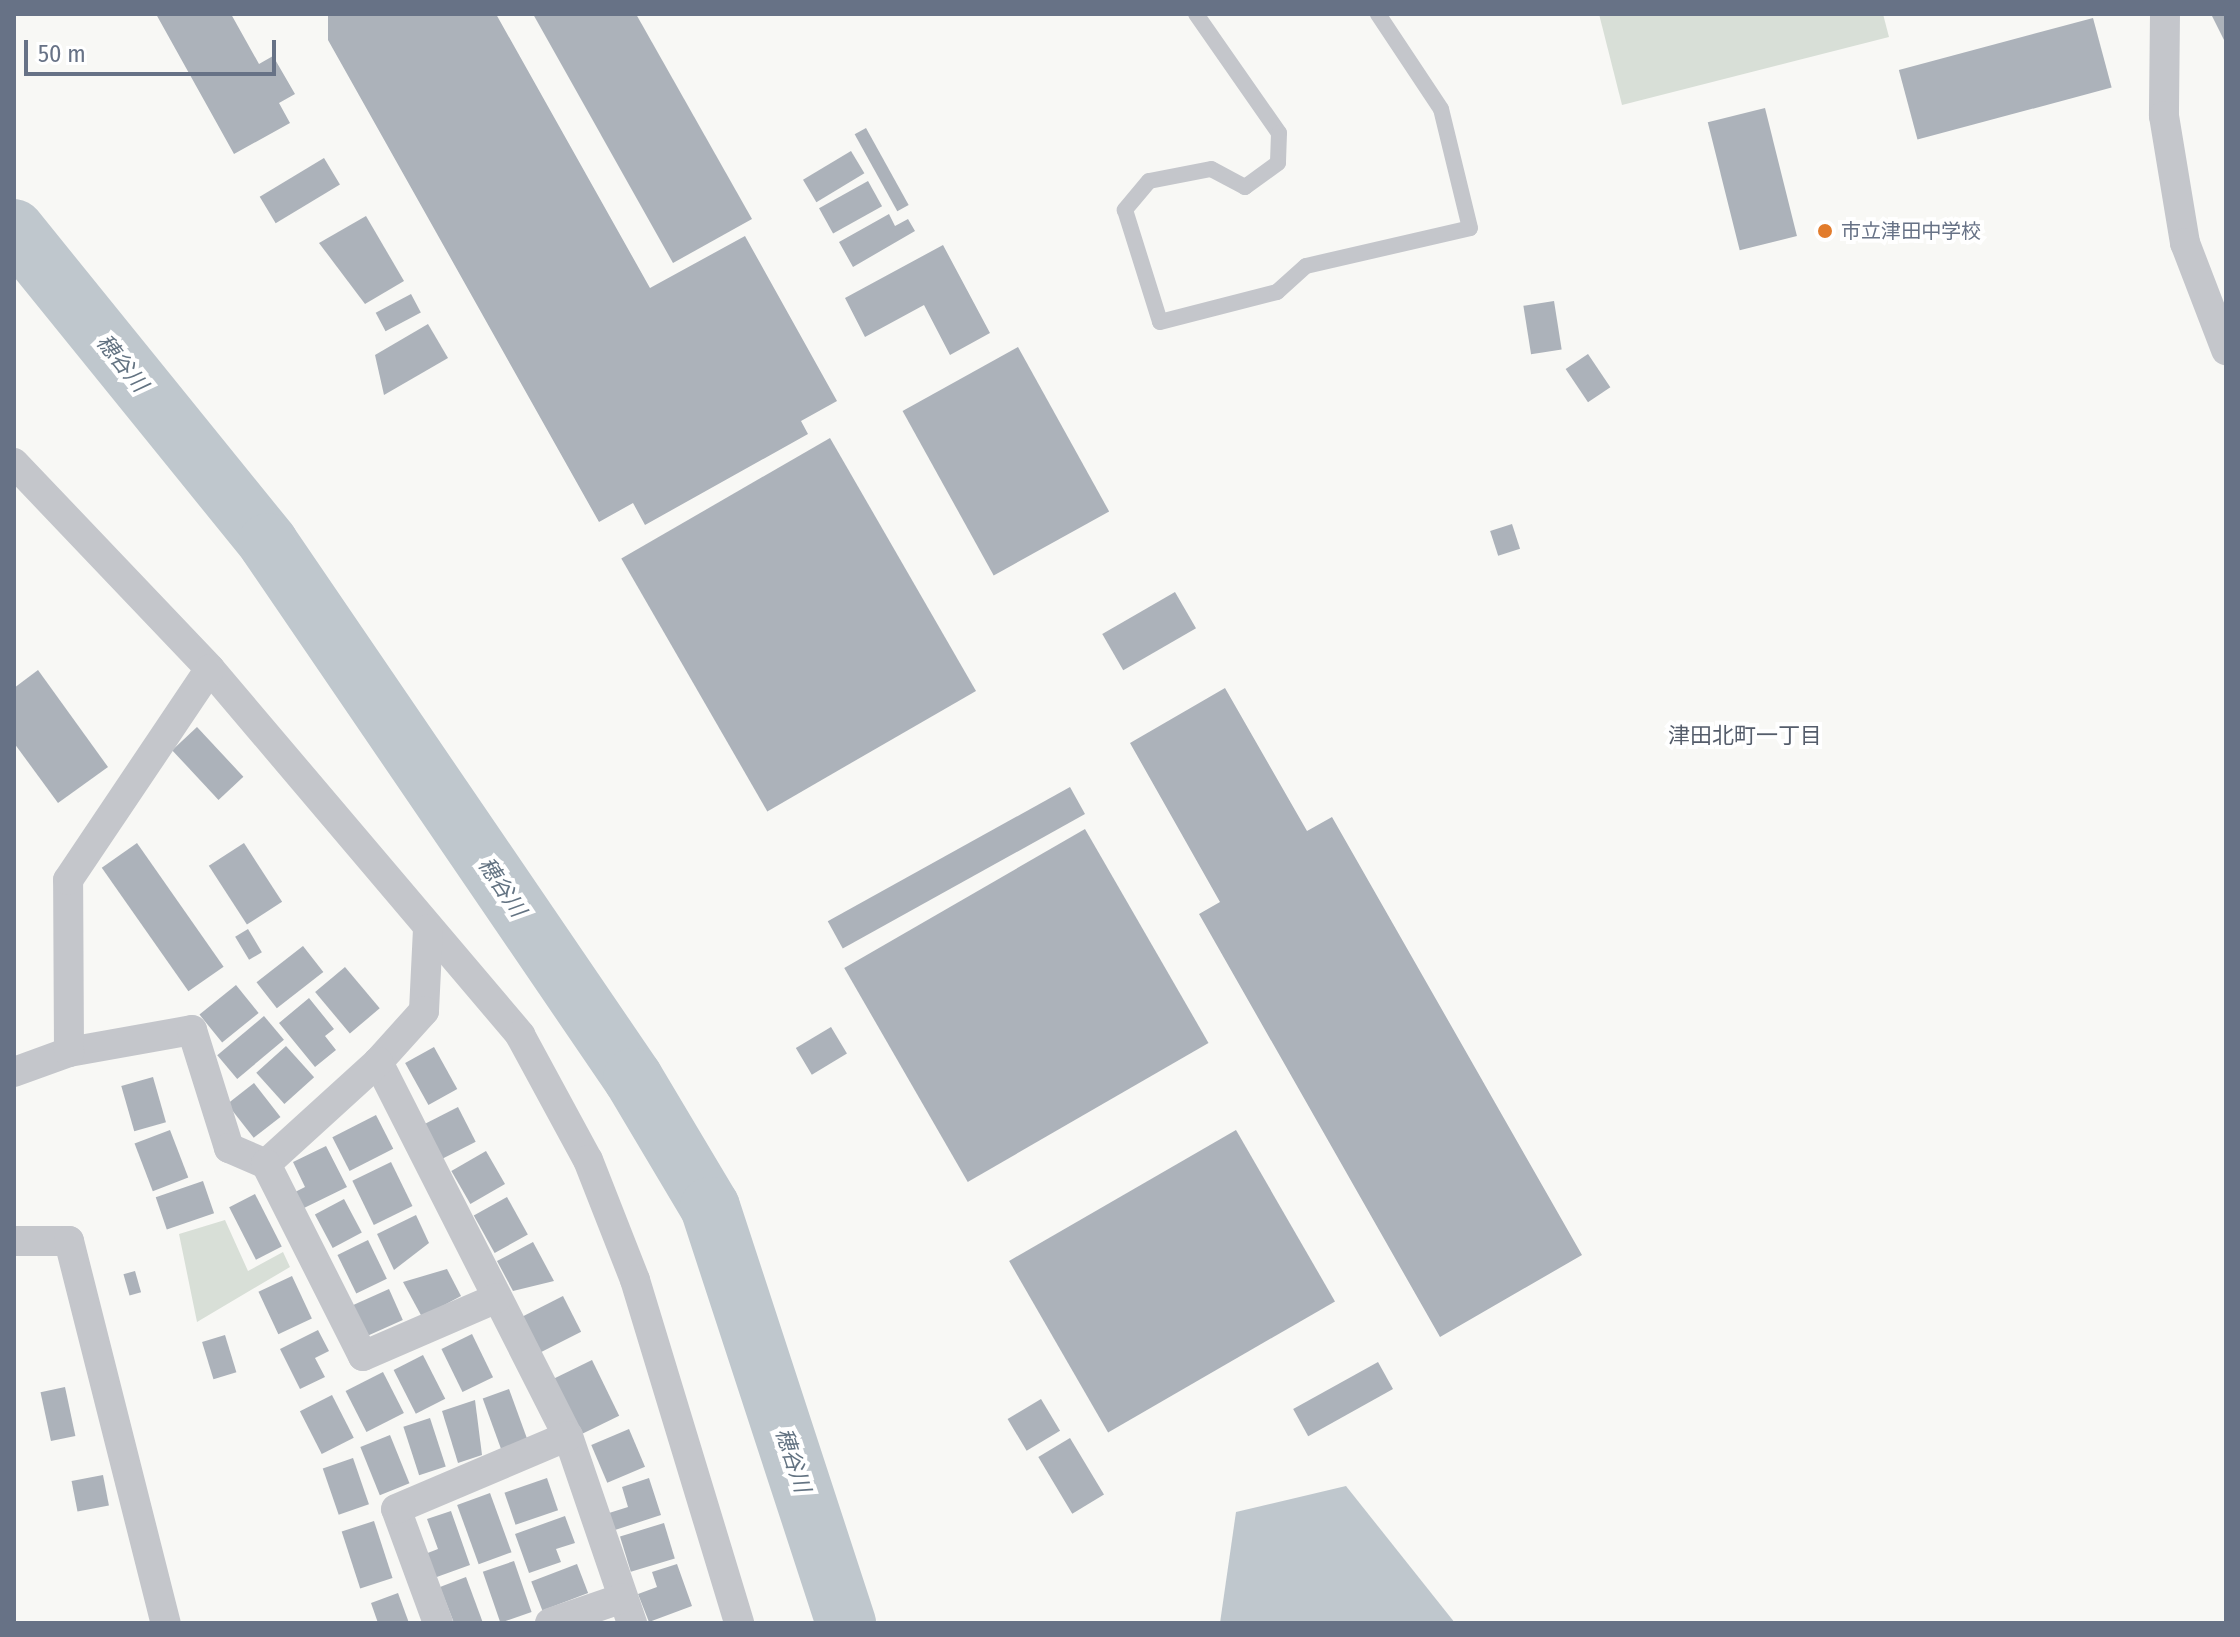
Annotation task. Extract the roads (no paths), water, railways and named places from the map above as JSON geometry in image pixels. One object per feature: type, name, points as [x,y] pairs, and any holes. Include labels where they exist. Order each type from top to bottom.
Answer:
[{"type":"street","points":[[2165,14],[2164,116],[2185,243],[2226,350]]},
{"type":"street","points":[[14,463],[210,669],[520,1035],[588,1160],[700,1479],[739,1623]]},
{"type":"street","points":[[69,1052],[68,880],[210,669]]},
{"type":"street","points":[[266,1164],[378,1062],[424,1011],[428,929]]},
{"type":"street","points":[[14,1072],[69,1052],[192,1030],[229,1148],[266,1164],[363,1356],[497,1298]]},
{"type":"street","points":[[378,1062],[568,1436],[627,1610],[550,1623]]},
{"type":"street","points":[[14,1241],[69,1241],[166,1623]]},
{"type":"street","points":[[438,1623],[396,1509],[568,1436]]},
{"type":"lane","points":[[1196,14],[1279,133],[1278,163],[1245,187],[1211,169],[1149,181],[1125,210],[1160,322],[1277,292],[1306,266],[1470,228],[1441,109],[1378,14]]},
{"type":"waterway","name":"穂谷川","points":[[14,229],[268,543],[633,1078],[710,1207],[846,1623]]},
{"type":"place","name":"市立津田中学校","points":[[1825,231]]},
{"type":"district","name":"津田北町一丁目","points":[[1745,736]]}]
